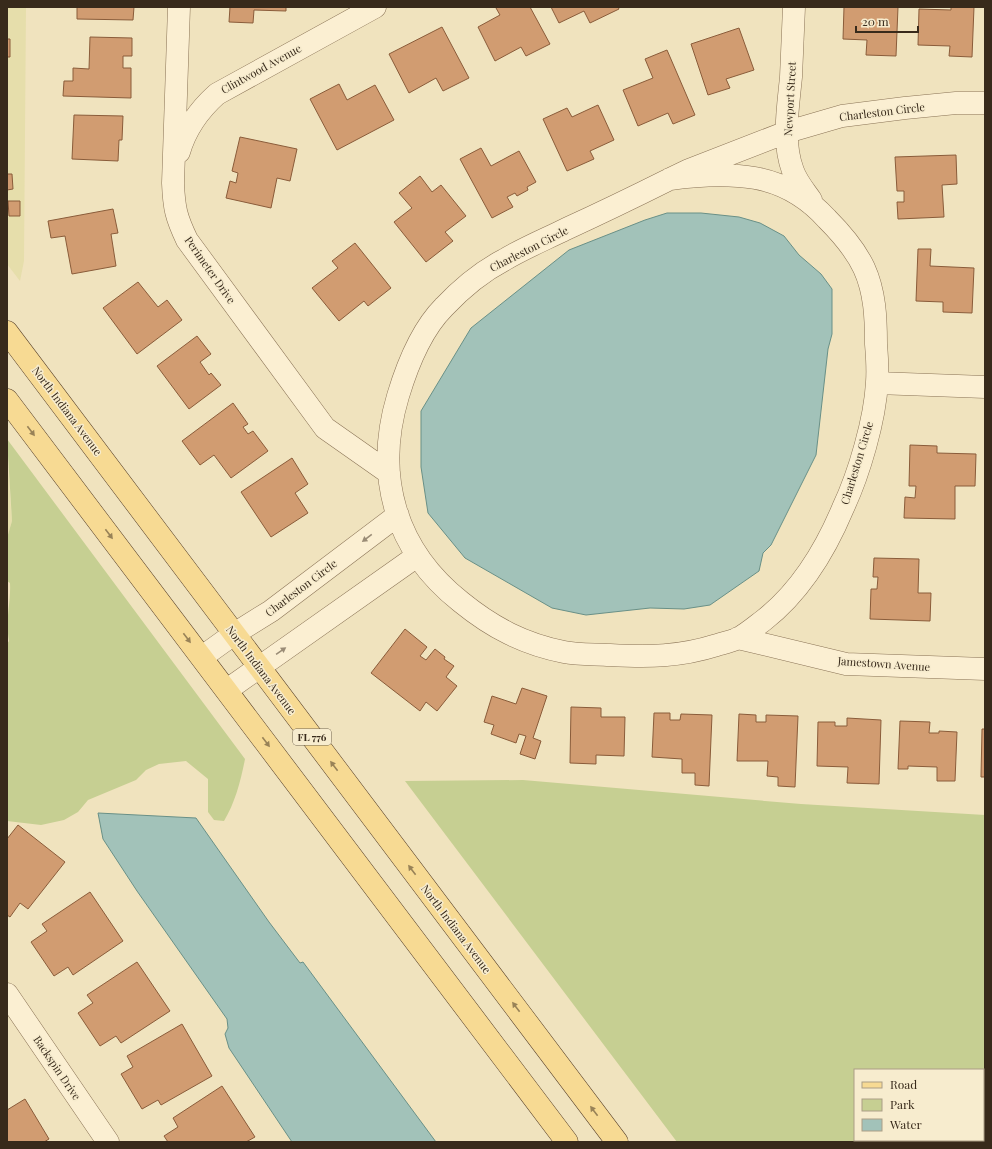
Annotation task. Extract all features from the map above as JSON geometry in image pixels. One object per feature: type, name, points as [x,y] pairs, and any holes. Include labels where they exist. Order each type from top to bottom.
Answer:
[{"type":"main road","name":"North Indiana Avenue","points":[[7,332],[617,1142]]},
{"type":"main road","points":[[7,400],[567,1142]]},
{"type":"street","name":"Perimeter Drive","points":[[179,7],[173,183],[174,207],[178,221],[188,240],[325,428],[389,473]]},
{"type":"street","name":"Clintwood Avenue","points":[[173,183],[183,138],[202,107],[217,94],[375,7]]},
{"type":"street","name":"Newport Street","points":[[794,7],[787,132],[790,159],[797,182],[817,207]]},
{"type":"street","name":"Charleston Circle","points":[[670,179],[702,175],[732,175],[758,179],[787,188],[817,207],[851,246],[864,268],[871,289],[876,318],[877,383],[872,415],[864,448],[851,490],[834,531],[817,561],[778,609],[738,638],[705,649],[654,657],[575,654],[550,649],[524,641],[500,630],[476,614],[440,584],[428,571],[408,542],[392,497],[389,473],[389,440],[394,411],[402,381],[424,336],[439,312],[466,286],[504,260],[670,179],[689,170],[787,132],[842,116],[905,108],[985,103]]},
{"type":"street","points":[[877,383],[985,387]]},
{"type":"street","name":"Charleston Circle","points":[[202,657],[234,634],[271,611],[398,515]]},
{"type":"street","points":[[227,690],[417,556]]},
{"type":"street","name":"Jamestown Avenue","points":[[738,638],[846,664],[985,669]]},
{"type":"street","name":"Backspin Drive","points":[[7,994],[108,1142]]},
{"type":"shaded area","points":[[7,7],[26,7],[24,261],[20,281],[7,264]]},
{"type":"shaded area","points":[[7,454],[12,521],[7,538]]},
{"type":"green space","points":[[7,439],[245,759],[237,791],[224,821],[214,820],[208,812],[208,779],[186,761],[159,764],[146,770],[136,780],[88,800],[78,812],[64,820],[41,825],[7,821],[7,644],[9,641],[8,626],[10,583],[7,581],[7,538],[12,521]]},
{"type":"green space","points":[[523,780],[801,804],[985,815],[985,1142],[677,1142],[405,781]]},
{"type":"water","points":[[667,213],[701,213],[739,217],[760,223],[784,236],[799,255],[821,274],[832,289],[832,334],[828,349],[816,455],[771,545],[763,553],[759,571],[710,605],[684,609],[650,608],[586,615],[552,608],[465,558],[428,513],[421,467],[421,411],[471,328],[569,250],[645,220]]},
{"type":"water","points":[[98,813],[196,818],[269,922],[300,963],[303,962],[436,1142],[292,1142],[229,1048],[225,1034],[228,1028],[227,1019],[137,891],[103,839]]},
{"type":"building","points":[[77,7],[134,7],[133,20],[77,19]]},
{"type":"building","points":[[230,7],[286,7],[286,11],[254,10],[253,23],[229,22]]},
{"type":"building","points":[[530,7],[550,44],[526,56],[521,47],[495,61],[478,27],[500,15],[496,8]]},
{"type":"building","points":[[551,7],[618,7],[619,9],[590,23],[584,11],[559,23]]},
{"type":"building","points":[[844,7],[898,7],[896,56],[866,55],[867,40],[843,39]]},
{"type":"building","points":[[951,7],[974,7],[972,57],[949,56],[950,46],[918,45],[919,9],[951,10]]},
{"type":"building","points":[[442,27],[469,78],[443,91],[436,78],[409,93],[389,54]]},
{"type":"building","points":[[739,28],[754,70],[726,79],[730,88],[708,95],[691,44]]},
{"type":"building","points":[[90,37],[132,38],[132,56],[123,56],[123,68],[131,68],[131,98],[63,96],[64,81],[73,81],[73,68],[89,69]]},
{"type":"building","points":[[7,39],[10,39],[10,57],[7,57]]},
{"type":"building","points":[[667,50],[695,115],[673,124],[668,113],[638,126],[623,90],[653,78],[645,59]]},
{"type":"building","points":[[339,84],[347,100],[375,85],[394,120],[337,150],[310,99]]},
{"type":"building","points":[[598,105],[614,140],[590,151],[594,159],[567,171],[543,119],[567,108],[572,117]]},
{"type":"building","points":[[74,115],[123,116],[122,140],[119,140],[118,161],[72,159]]},
{"type":"building","points":[[240,137],[297,149],[290,181],[277,178],[271,208],[226,198],[230,181],[236,183],[238,173],[232,171]]},
{"type":"building","points":[[481,148],[491,166],[519,151],[536,182],[527,187],[528,190],[517,196],[515,193],[507,197],[513,207],[492,218],[460,159]]},
{"type":"building","points":[[956,155],[957,184],[942,185],[944,217],[898,219],[897,202],[904,202],[904,191],[897,191],[895,157]]},
{"type":"building","points":[[7,174],[12,174],[13,189],[7,190]]},
{"type":"building","points":[[420,176],[432,192],[441,185],[466,216],[445,232],[453,241],[426,262],[394,222],[412,208],[399,193]]},
{"type":"building","points":[[8,201],[20,201],[20,216],[9,216]]},
{"type":"building","points":[[113,209],[118,233],[111,234],[116,266],[72,274],[65,236],[51,238],[48,221]]},
{"type":"building","points":[[355,243],[391,288],[368,306],[364,301],[339,321],[312,288],[338,268],[332,261]]},
{"type":"building","points":[[918,249],[931,249],[930,266],[974,268],[972,313],[943,312],[943,302],[916,301]]},
{"type":"building","points":[[138,282],[158,307],[167,300],[182,320],[137,354],[103,308]]},
{"type":"building","points":[[197,336],[211,354],[200,362],[209,375],[211,373],[221,385],[189,409],[157,366]]},
{"type":"building","points":[[233,403],[248,424],[243,427],[248,434],[253,431],[268,451],[231,478],[214,455],[200,465],[182,441]]},
{"type":"building","points":[[910,445],[937,446],[937,453],[976,454],[975,486],[955,486],[955,519],[904,518],[905,497],[915,498],[916,486],[909,486]]},
{"type":"building","points":[[292,458],[308,484],[295,493],[308,513],[271,537],[241,492]]},
{"type":"building","points":[[874,558],[919,559],[918,593],[931,593],[930,621],[870,619],[871,589],[877,589],[878,577],[873,577]]},
{"type":"building","points":[[405,629],[427,647],[420,656],[426,660],[435,649],[445,657],[444,659],[454,666],[446,677],[457,686],[437,711],[426,702],[420,711],[371,673]]},
{"type":"building","points":[[522,688],[547,696],[533,738],[541,741],[535,759],[520,754],[526,736],[519,734],[516,743],[491,734],[494,725],[484,722],[492,696],[516,704]]},
{"type":"building","points":[[571,707],[601,708],[601,717],[625,717],[624,756],[596,755],[596,764],[570,763]]},
{"type":"building","points":[[654,713],[670,713],[670,720],[680,720],[681,714],[712,715],[709,786],[695,785],[695,773],[682,773],[682,759],[652,757]]},
{"type":"building","points":[[739,714],[756,715],[756,722],[766,722],[766,715],[798,716],[795,787],[778,786],[778,777],[767,776],[768,761],[737,761]]},
{"type":"building","points":[[847,718],[881,720],[879,784],[847,783],[848,767],[817,766],[818,722],[835,722],[835,726],[847,726]]},
{"type":"building","points":[[900,721],[930,722],[929,733],[939,733],[939,731],[957,732],[955,781],[937,781],[937,767],[908,766],[908,769],[898,769]]},
{"type":"building","points":[[982,729],[985,729],[985,777],[981,777]]},
{"type":"building","points":[[18,825],[65,862],[28,909],[20,903],[10,917],[7,915],[7,839]]},
{"type":"building","points":[[90,892],[123,941],[73,975],[68,967],[54,976],[31,942],[47,931],[42,924]]},
{"type":"building","points":[[137,962],[170,1011],[121,1043],[116,1036],[100,1046],[78,1013],[93,1003],[87,995]]},
{"type":"building","points":[[182,1024],[212,1076],[161,1105],[158,1100],[142,1109],[121,1074],[133,1067],[127,1056]]},
{"type":"building","points":[[222,1086],[255,1137],[246,1142],[168,1142],[164,1136],[178,1127],[173,1118]]},
{"type":"building","points":[[25,1099],[49,1139],[44,1142],[7,1142],[7,1110]]}]
